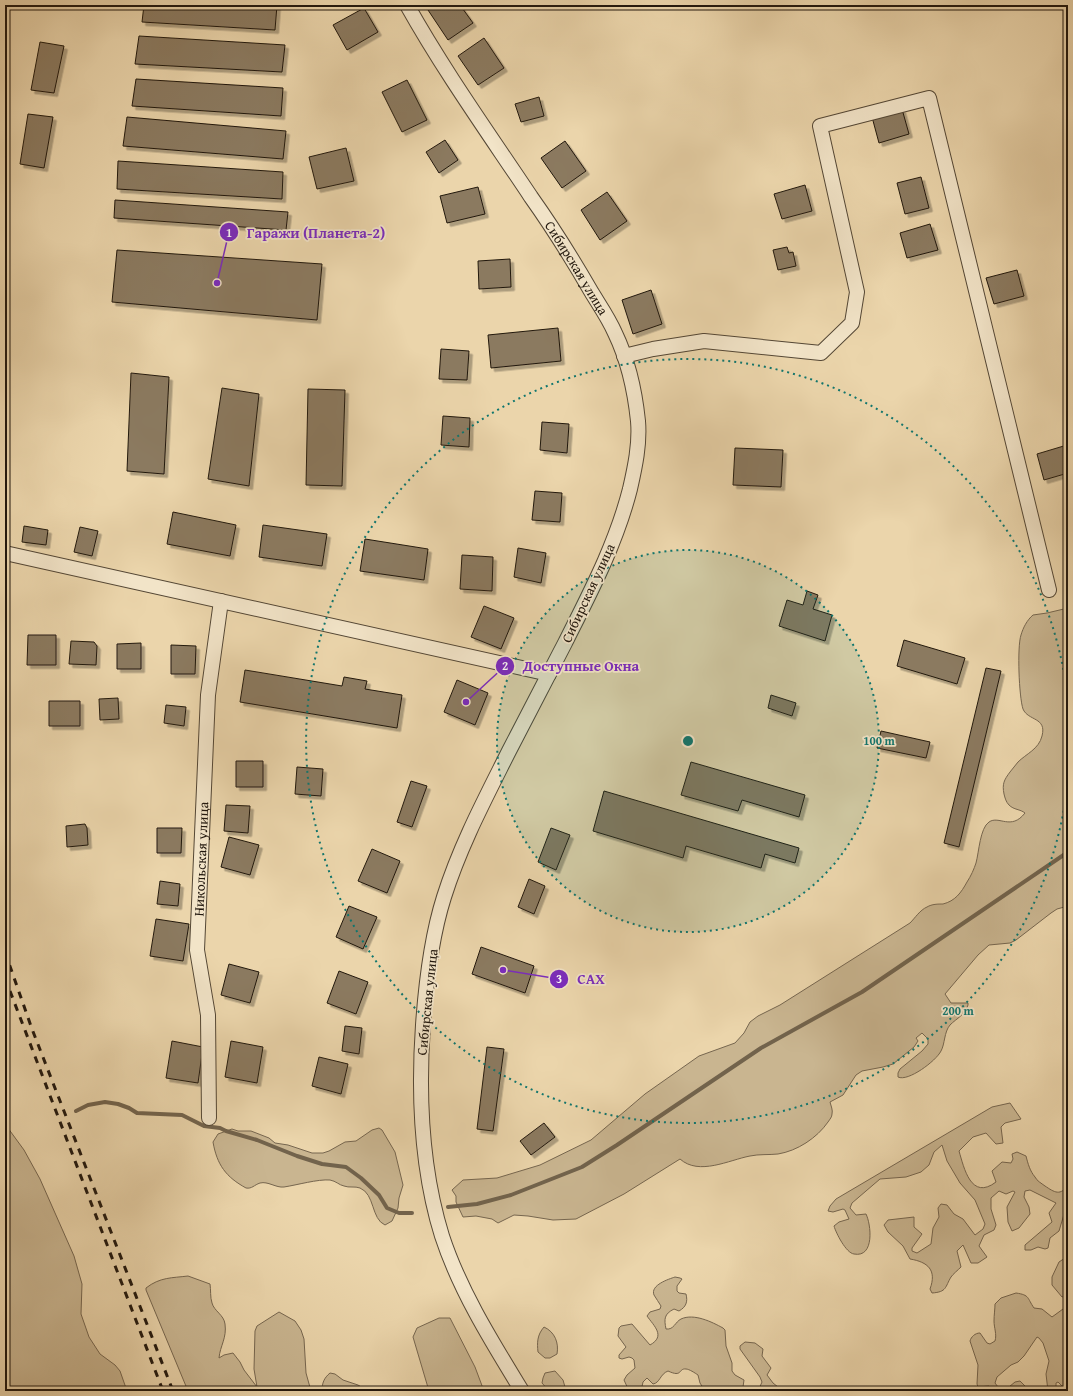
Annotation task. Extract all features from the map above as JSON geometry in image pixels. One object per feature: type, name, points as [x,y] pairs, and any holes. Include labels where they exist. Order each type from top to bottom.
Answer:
[{"type":"street","name":"Сибирская улица","points":[[407,5],[430,46],[570,256],[615,333],[624,356],[633,390],[638,424],[635,469],[624,511],[604,564],[491,787],[462,848],[444,899],[432,947],[427,976],[421,1061],[420,1103],[427,1175],[442,1235],[453,1262],[489,1337],[522,1391]]},
{"type":"street","points":[[624,356],[653,349],[704,341],[820,353],[852,323],[857,292],[820,126],[930,98],[1049,590]]},
{"type":"street","points":[[5,553],[549,674]]},
{"type":"street","name":"Никольская улица","points":[[209,1118],[208,1015],[197,950],[208,695],[221,601]]},
{"type":"shaded area","points":[[1068,531],[1068,553],[1064,537]]},
{"type":"shaded area","points":[[1068,608],[1068,906],[1057,909],[1016,940],[1010,943],[989,945],[978,955],[945,994],[951,1003],[968,1003],[968,1005],[963,1014],[948,1028],[941,1051],[934,1060],[915,1074],[903,1078],[898,1077],[900,1069],[922,1051],[928,1044],[928,1039],[922,1033],[916,1038],[918,1041],[914,1047],[893,1064],[862,1071],[856,1075],[843,1095],[830,1102],[832,1116],[823,1128],[806,1143],[792,1150],[778,1154],[753,1155],[705,1167],[688,1164],[680,1159],[624,1194],[576,1219],[553,1220],[514,1215],[498,1223],[492,1219],[476,1216],[463,1217],[456,1202],[456,1196],[452,1190],[463,1180],[497,1178],[540,1165],[591,1140],[645,1094],[699,1056],[735,1043],[744,1033],[750,1022],[758,1016],[780,1005],[910,923],[924,908],[947,903],[960,893],[971,875],[976,863],[982,835],[986,825],[993,820],[1006,822],[1015,821],[1025,813],[1011,807],[1008,804],[1003,787],[1006,777],[1016,764],[1038,744],[1043,730],[1040,722],[1025,713],[1023,709],[1019,661],[1021,635],[1027,622],[1033,615]]},
{"type":"shaded area","points":[[1010,1103],[1021,1119],[1005,1123],[1001,1127],[1003,1143],[996,1144],[986,1133],[973,1137],[959,1151],[966,1173],[970,1180],[980,1188],[987,1187],[996,1182],[992,1171],[1002,1162],[1011,1163],[1013,1159],[1012,1154],[1017,1152],[1026,1156],[1033,1175],[1038,1181],[1048,1188],[1060,1192],[1063,1191],[1068,1184],[1068,1214],[1067,1211],[1065,1211],[1059,1231],[1050,1238],[1048,1248],[1045,1249],[1038,1247],[1031,1250],[1025,1250],[1025,1245],[1052,1222],[1049,1213],[1056,1203],[1030,1190],[1025,1191],[1024,1197],[1029,1207],[1030,1214],[1019,1228],[1012,1231],[1008,1222],[1007,1207],[1015,1192],[1013,1191],[1006,1194],[999,1191],[991,1198],[991,1209],[996,1225],[994,1230],[984,1235],[979,1246],[987,1257],[978,1263],[971,1263],[963,1245],[957,1251],[961,1267],[952,1276],[943,1290],[932,1293],[930,1289],[932,1277],[929,1268],[922,1262],[910,1259],[903,1246],[888,1232],[884,1225],[888,1220],[914,1217],[914,1227],[922,1234],[912,1248],[912,1251],[917,1253],[931,1244],[933,1228],[939,1217],[938,1208],[941,1204],[947,1205],[954,1214],[963,1219],[975,1235],[983,1229],[985,1224],[975,1200],[960,1183],[947,1161],[942,1145],[934,1152],[929,1165],[921,1172],[906,1177],[880,1179],[852,1203],[850,1208],[856,1215],[866,1214],[869,1225],[870,1239],[865,1251],[861,1254],[851,1253],[845,1247],[834,1226],[839,1222],[849,1219],[845,1210],[843,1209],[833,1212],[828,1211],[836,1199],[992,1107]]},
{"type":"shaded area","points":[[5,1124],[24,1150],[40,1179],[74,1256],[82,1284],[81,1314],[89,1337],[100,1354],[115,1365],[120,1371],[127,1391],[5,1391]]},
{"type":"shaded area","points":[[379,1128],[382,1130],[395,1152],[403,1185],[398,1208],[392,1221],[385,1225],[377,1218],[368,1195],[365,1191],[358,1187],[348,1187],[330,1180],[320,1180],[284,1187],[260,1183],[250,1188],[246,1188],[228,1175],[224,1170],[217,1157],[213,1142],[218,1134],[232,1129],[238,1131],[251,1131],[269,1138],[275,1143],[288,1145],[312,1153],[323,1153],[345,1142],[356,1141],[372,1130]]},
{"type":"shaded area","points":[[1068,1256],[1068,1295],[1062,1297],[1052,1285],[1052,1277],[1059,1262]]},
{"type":"shaded area","points":[[188,1276],[210,1284],[213,1306],[224,1321],[225,1334],[219,1358],[233,1353],[257,1387],[254,1369],[255,1331],[257,1326],[279,1312],[295,1321],[301,1330],[304,1339],[306,1373],[311,1391],[188,1391],[146,1288],[161,1280]]},
{"type":"shaded area","points":[[675,1277],[682,1279],[677,1286],[677,1291],[679,1293],[686,1294],[687,1302],[679,1311],[674,1309],[668,1313],[665,1320],[666,1329],[673,1327],[679,1320],[686,1317],[708,1321],[723,1328],[725,1330],[726,1346],[732,1363],[732,1371],[735,1375],[744,1380],[743,1387],[740,1391],[705,1391],[700,1383],[698,1375],[690,1370],[684,1369],[676,1374],[668,1371],[665,1372],[657,1382],[653,1384],[647,1378],[643,1382],[641,1391],[629,1391],[624,1380],[635,1368],[634,1360],[629,1357],[622,1359],[619,1358],[619,1355],[626,1347],[618,1336],[619,1328],[621,1326],[632,1324],[650,1345],[655,1342],[658,1335],[657,1331],[647,1316],[650,1312],[660,1309],[661,1306],[654,1295],[654,1291],[657,1285]]},
{"type":"shaded area","points":[[1016,1293],[1026,1296],[1034,1308],[1042,1309],[1052,1317],[1063,1309],[1068,1309],[1068,1391],[1062,1391],[1062,1386],[1058,1382],[1056,1383],[1056,1391],[1048,1391],[1046,1374],[1049,1361],[1043,1343],[1037,1337],[1018,1362],[1011,1365],[997,1377],[995,1383],[1001,1391],[991,1391],[989,1386],[978,1387],[978,1365],[970,1341],[975,1334],[980,1333],[987,1343],[990,1344],[995,1341],[995,1304],[1001,1298]]},
{"type":"shaded area","points":[[439,1318],[450,1318],[475,1367],[484,1391],[429,1391],[413,1337],[417,1328]]},
{"type":"shaded area","points":[[544,1327],[551,1332],[557,1342],[557,1354],[550,1358],[545,1358],[538,1352],[538,1339]]},
{"type":"shaded area","points":[[745,1342],[755,1343],[763,1349],[762,1356],[771,1368],[767,1375],[773,1383],[783,1391],[758,1391],[762,1382],[760,1377],[740,1349],[740,1346]]},
{"type":"shaded area","points":[[555,1371],[563,1380],[565,1387],[575,1387],[577,1389],[576,1391],[549,1391],[542,1383],[543,1378],[545,1373]]},
{"type":"shaded area","points":[[330,1373],[335,1374],[343,1380],[358,1385],[368,1391],[322,1391],[324,1381]]},
{"type":"shaded area","points":[[1020,1381],[1025,1386],[1026,1391],[1004,1391],[1015,1382]]},
{"type":"building","points":[[144,5],[277,5],[275,30],[142,22]]},
{"type":"building","points":[[436,5],[460,5],[473,23],[448,40],[428,10]]},
{"type":"building","points":[[364,8],[378,32],[347,50],[333,25]]},
{"type":"building","points":[[139,36],[285,45],[282,72],[135,64]]},
{"type":"building","points":[[484,38],[504,68],[478,85],[458,56]]},
{"type":"building","points":[[40,42],[64,46],[54,93],[31,90]]},
{"type":"building","points":[[136,79],[283,88],[281,116],[132,106]]},
{"type":"building","points":[[407,80],[427,120],[402,132],[382,92]]},
{"type":"building","points":[[539,97],[544,116],[521,122],[515,104]]},
{"type":"building","points":[[902,109],[909,134],[879,143],[872,117]]},
{"type":"building","points":[[28,114],[53,117],[44,168],[20,164]]},
{"type":"building","points":[[127,117],[286,131],[283,159],[123,146]]},
{"type":"building","points":[[445,140],[458,160],[439,173],[426,152]]},
{"type":"building","points":[[565,141],[586,171],[562,188],[541,158]]},
{"type":"building","points":[[346,148],[354,181],[317,189],[309,157]]},
{"type":"building","points":[[118,161],[283,172],[282,199],[117,189]]},
{"type":"building","points":[[921,177],[929,208],[905,214],[897,183]]},
{"type":"building","points":[[805,185],[812,211],[782,219],[774,194]]},
{"type":"building","points":[[478,187],[485,214],[447,223],[440,196]]},
{"type":"building","points":[[607,192],[627,221],[600,240],[581,210]]},
{"type":"building","points":[[115,200],[288,212],[286,230],[114,218]]},
{"type":"building","points":[[930,224],[938,250],[907,258],[900,233]]},
{"type":"building","points":[[787,247],[789,253],[793,252],[796,266],[778,270],[773,250]]},
{"type":"building","points":[[117,250],[322,264],[317,320],[112,302]]},
{"type":"building","points":[[510,259],[511,287],[479,289],[478,261]]},
{"type":"building","points":[[1017,270],[1024,296],[994,304],[986,278]]},
{"type":"building","points":[[651,290],[662,324],[633,334],[622,300]]},
{"type":"building","points":[[558,328],[561,361],[491,368],[488,335]]},
{"type":"building","points":[[441,349],[469,351],[467,380],[439,379]]},
{"type":"building","points":[[131,373],[169,377],[164,474],[127,471]]},
{"type":"building","points":[[222,388],[259,394],[249,486],[208,479]]},
{"type":"building","points":[[308,389],[345,390],[342,486],[306,485]]},
{"type":"building","points":[[443,416],[470,418],[469,447],[441,445]]},
{"type":"building","points":[[542,422],[569,424],[567,453],[540,450]]},
{"type":"building","points":[[1067,445],[1068,473],[1044,480],[1037,454]]},
{"type":"building","points":[[735,448],[783,450],[781,487],[733,485]]},
{"type":"building","points":[[535,491],[562,493],[560,522],[532,520]]},
{"type":"building","points":[[173,512],[236,525],[230,556],[167,544]]},
{"type":"building","points":[[263,525],[327,534],[322,566],[259,557]]},
{"type":"building","points":[[24,526],[48,530],[46,545],[22,542]]},
{"type":"building","points":[[80,527],[98,531],[92,556],[74,552]]},
{"type":"building","points":[[365,539],[428,549],[424,580],[360,571]]},
{"type":"building","points":[[518,548],[546,553],[541,583],[514,577]]},
{"type":"building","points":[[462,555],[493,557],[492,591],[460,589]]},
{"type":"building","points":[[807,591],[818,595],[813,609],[832,615],[825,641],[779,626],[787,600],[803,605]]},
{"type":"building","points":[[484,606],[514,618],[501,649],[471,637]]},
{"type":"building","points":[[28,635],[56,635],[56,665],[27,665]]},
{"type":"building","points":[[904,640],[965,658],[957,684],[897,666]]},
{"type":"building","points":[[71,641],[94,642],[97,646],[96,665],[69,664]]},
{"type":"building","points":[[141,643],[141,669],[117,669],[117,644]]},
{"type":"building","points":[[171,645],[196,646],[195,674],[171,674]]},
{"type":"building","points":[[986,668],[1001,671],[959,847],[944,843]]},
{"type":"building","points":[[245,670],[342,686],[344,677],[367,681],[365,689],[402,695],[397,728],[240,702]]},
{"type":"building","points":[[457,680],[488,693],[475,725],[444,712]]},
{"type":"building","points":[[771,695],[796,703],[792,716],[768,708]]},
{"type":"building","points":[[118,698],[119,719],[100,720],[99,699]]},
{"type":"building","points":[[49,701],[80,701],[80,726],[49,726]]},
{"type":"building","points":[[166,705],[186,707],[184,726],[164,723]]},
{"type":"building","points":[[881,731],[930,742],[926,758],[877,748]]},
{"type":"building","points":[[236,761],[263,761],[263,787],[236,787]]},
{"type":"building","points":[[691,762],[805,795],[799,817],[742,800],[738,811],[681,795]]},
{"type":"building","points":[[297,767],[323,769],[321,796],[295,794]]},
{"type":"building","points":[[411,781],[427,786],[412,827],[397,822]]},
{"type":"building","points":[[604,791],[799,848],[795,863],[765,854],[761,868],[686,846],[683,858],[593,831]]},
{"type":"building","points":[[226,805],[250,806],[248,833],[224,831]]},
{"type":"building","points":[[85,824],[87,828],[88,845],[67,847],[66,826]]},
{"type":"building","points":[[157,828],[182,828],[181,853],[157,853]]},
{"type":"building","points":[[551,828],[570,835],[556,870],[538,862]]},
{"type":"building","points":[[229,837],[259,845],[250,875],[221,867]]},
{"type":"building","points":[[372,849],[400,861],[387,893],[358,881]]},
{"type":"building","points":[[529,879],[545,886],[534,914],[518,907]]},
{"type":"building","points":[[160,881],[180,884],[178,906],[157,904]]},
{"type":"building","points":[[349,906],[377,917],[363,949],[336,937]]},
{"type":"building","points":[[156,919],[189,924],[183,961],[150,956]]},
{"type":"building","points":[[481,947],[534,966],[525,993],[472,974]]},
{"type":"building","points":[[229,964],[259,972],[250,1003],[221,995]]},
{"type":"building","points":[[339,971],[368,982],[356,1014],[327,1003]]},
{"type":"building","points":[[345,1026],[362,1028],[359,1054],[342,1051]]},
{"type":"building","points":[[172,1041],[203,1047],[198,1083],[166,1078]]},
{"type":"building","points":[[231,1041],[263,1047],[257,1083],[225,1077]]},
{"type":"building","points":[[487,1047],[504,1049],[493,1131],[477,1129]]},
{"type":"building","points":[[319,1057],[348,1064],[341,1094],[312,1086]]},
{"type":"building","points":[[544,1123],[555,1137],[531,1155],[520,1141]]},
{"type":"waterway","points":[[448,1207],[477,1204],[511,1195],[582,1167],[761,1048],[862,992],[1068,852]]},
{"type":"waterway","points":[[76,1111],[88,1105],[105,1102],[118,1104],[137,1113],[182,1115],[204,1126],[220,1128],[322,1164],[346,1167],[361,1178],[379,1195],[387,1208],[399,1213],[412,1213]]},
{"type":"railway","points":[[5,952],[32,1029],[173,1391]]},
{"type":"railway","points":[[5,978],[163,1391]]},
{"type":"place","name":"Гаражи (Планета-2)","points":[[217,283]]},
{"type":"place","name":"Доступные Окна","points":[[466,702]]},
{"type":"place","name":"САХ","points":[[503,970]]}]
